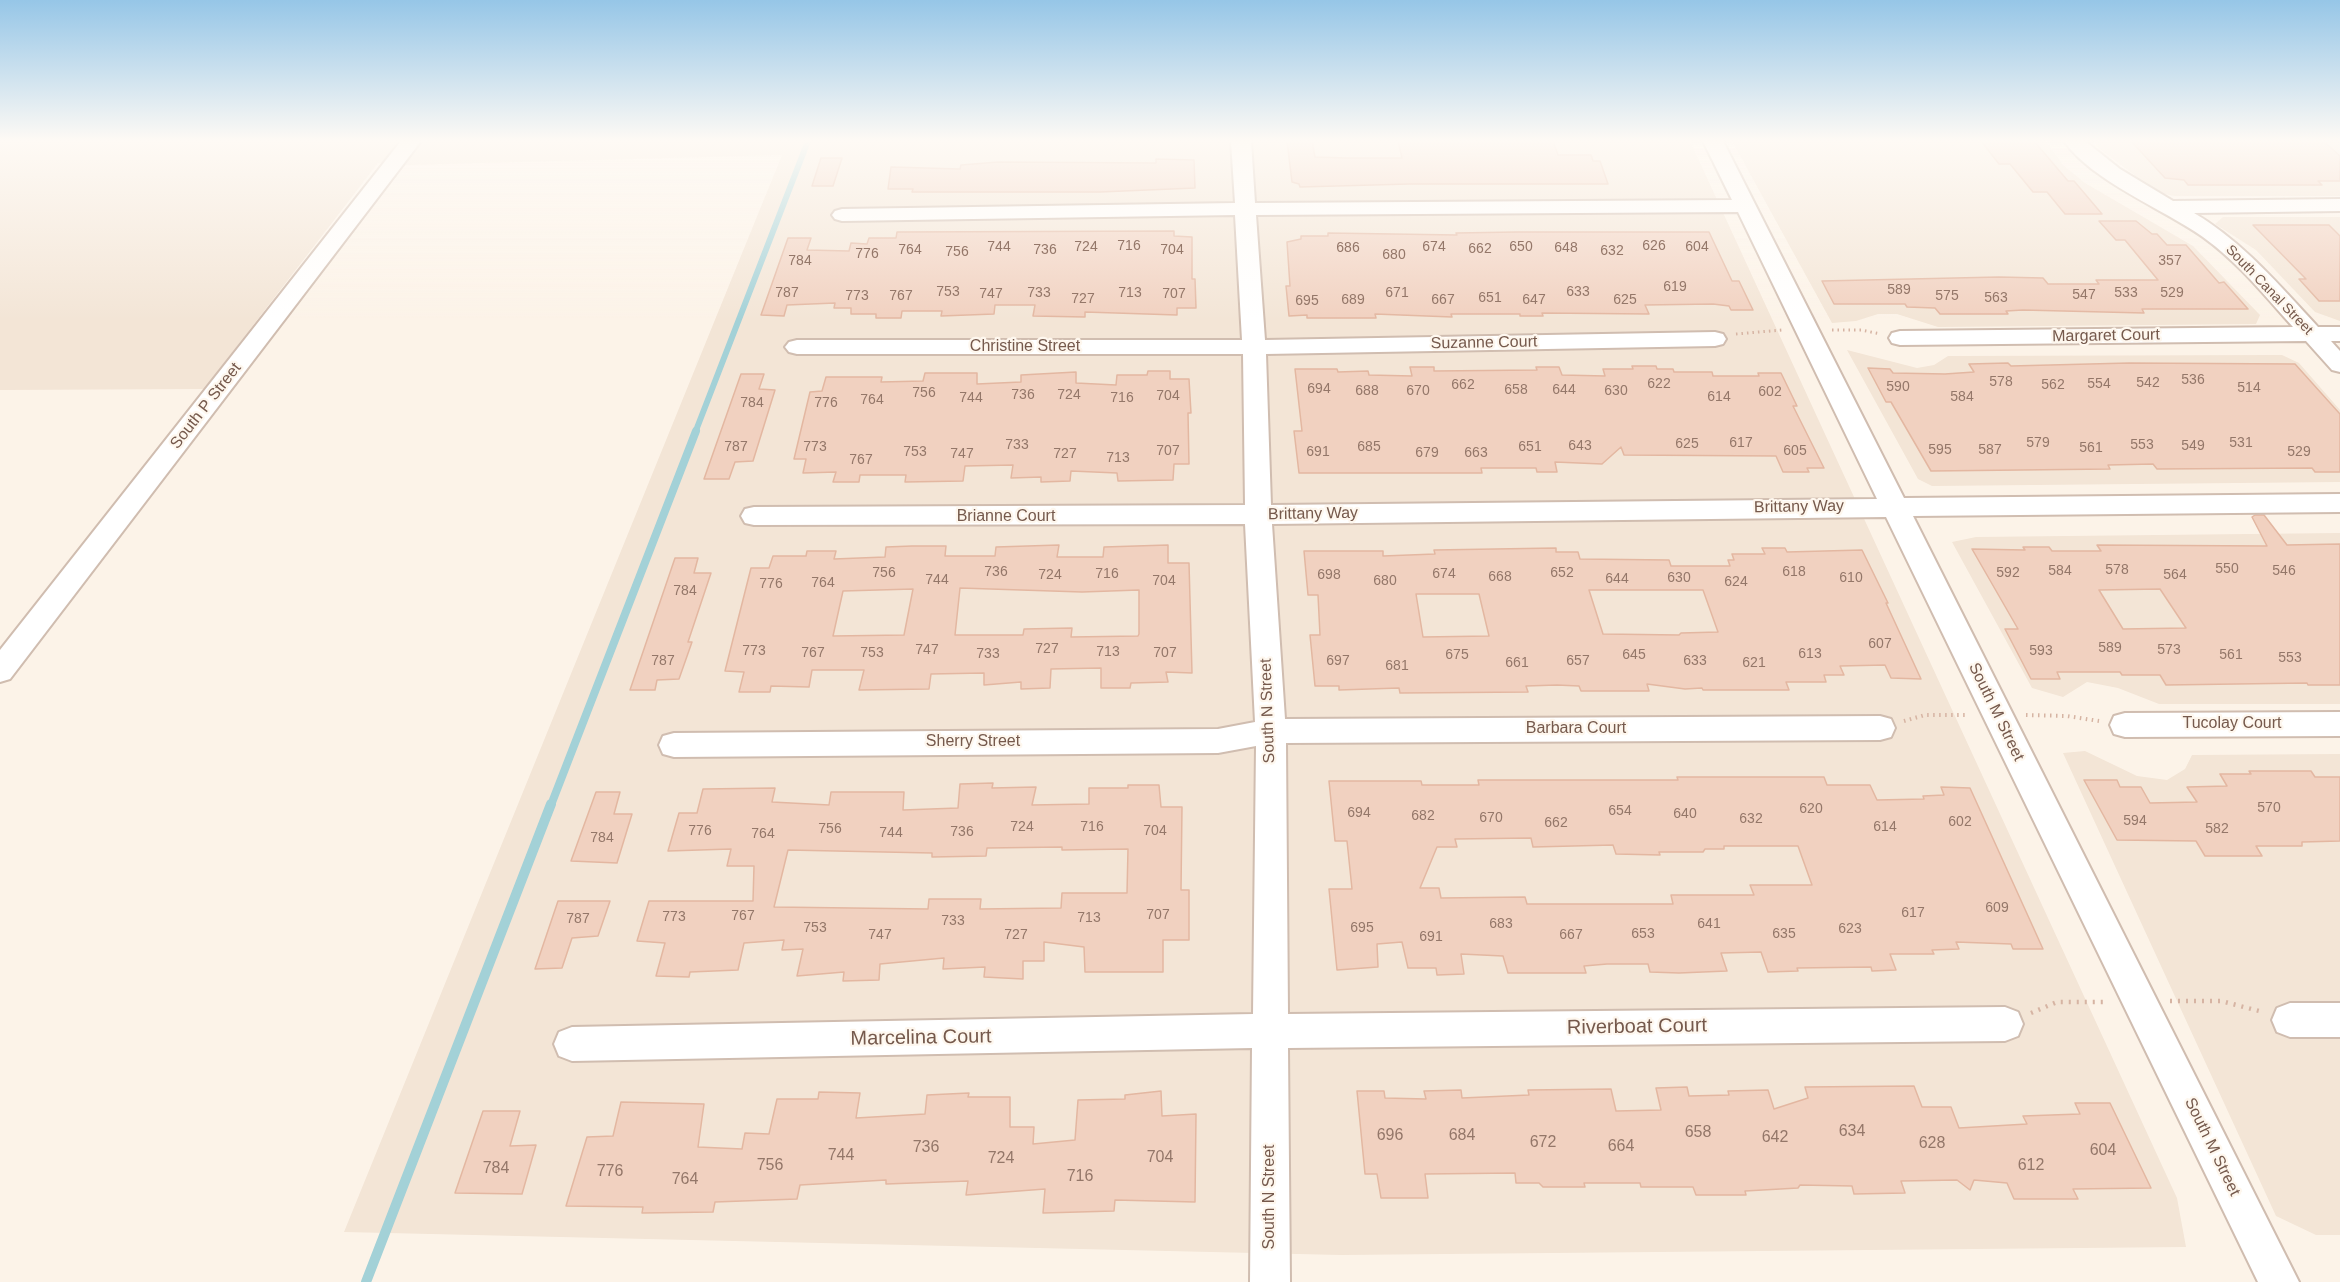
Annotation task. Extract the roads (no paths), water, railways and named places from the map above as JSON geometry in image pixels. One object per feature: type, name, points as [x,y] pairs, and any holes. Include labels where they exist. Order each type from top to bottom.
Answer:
[{"type":"street","name":"South P Street","points":[[0,671],[365,201]]},
{"type":"street","name":"South N Street","points":[[1244,201],[1254,347],[1258,515],[1271,731],[1270,1282]]},
{"type":"street","name":"South M Street","points":[[1743,201],[2279,1282]]},
{"type":"street","name":"South Canal Street","points":[[2158,201],[2216,236],[2243,258],[2340,365]]},
{"type":"street","points":[[2168,207],[2340,204]]},
{"type":"street","points":[[842,215],[1244,209],[1746,206]]},
{"type":"street","name":"Margaret Court","points":[[1900,338],[2340,334]]},
{"type":"street","name":"Suzanne Court","points":[[1254,347],[1715,339]]},
{"type":"street","name":"Christine Street","points":[[797,347],[1254,347]]},
{"type":"street","name":"Brittany Way","points":[[1258,515],[1894,506],[2340,503]]},
{"type":"street","name":"Brianne Court","points":[[754,516],[1258,515]]},
{"type":"street","name":"Tucolay Court","points":[[2125,724],[2340,724]]},
{"type":"street","name":"Barbara Court","points":[[1271,731],[1880,728]]},
{"type":"street","name":"Sherry Street","points":[[674,745],[1218,741],[1271,731]]},
{"type":"street","points":[[2290,1020],[2340,1020]]},
{"type":"street","name":"Riverboat Court","points":[[1269,1031],[2005,1024]]},
{"type":"street","name":"Marcelina Court","points":[[572,1044],[1269,1031]]},
{"type":"waterway","points":[[695,433],[785,201]]},
{"type":"waterway","points":[[551,805],[696,431]]},
{"type":"waterway","points":[[366,1282],[551,804]]}]
